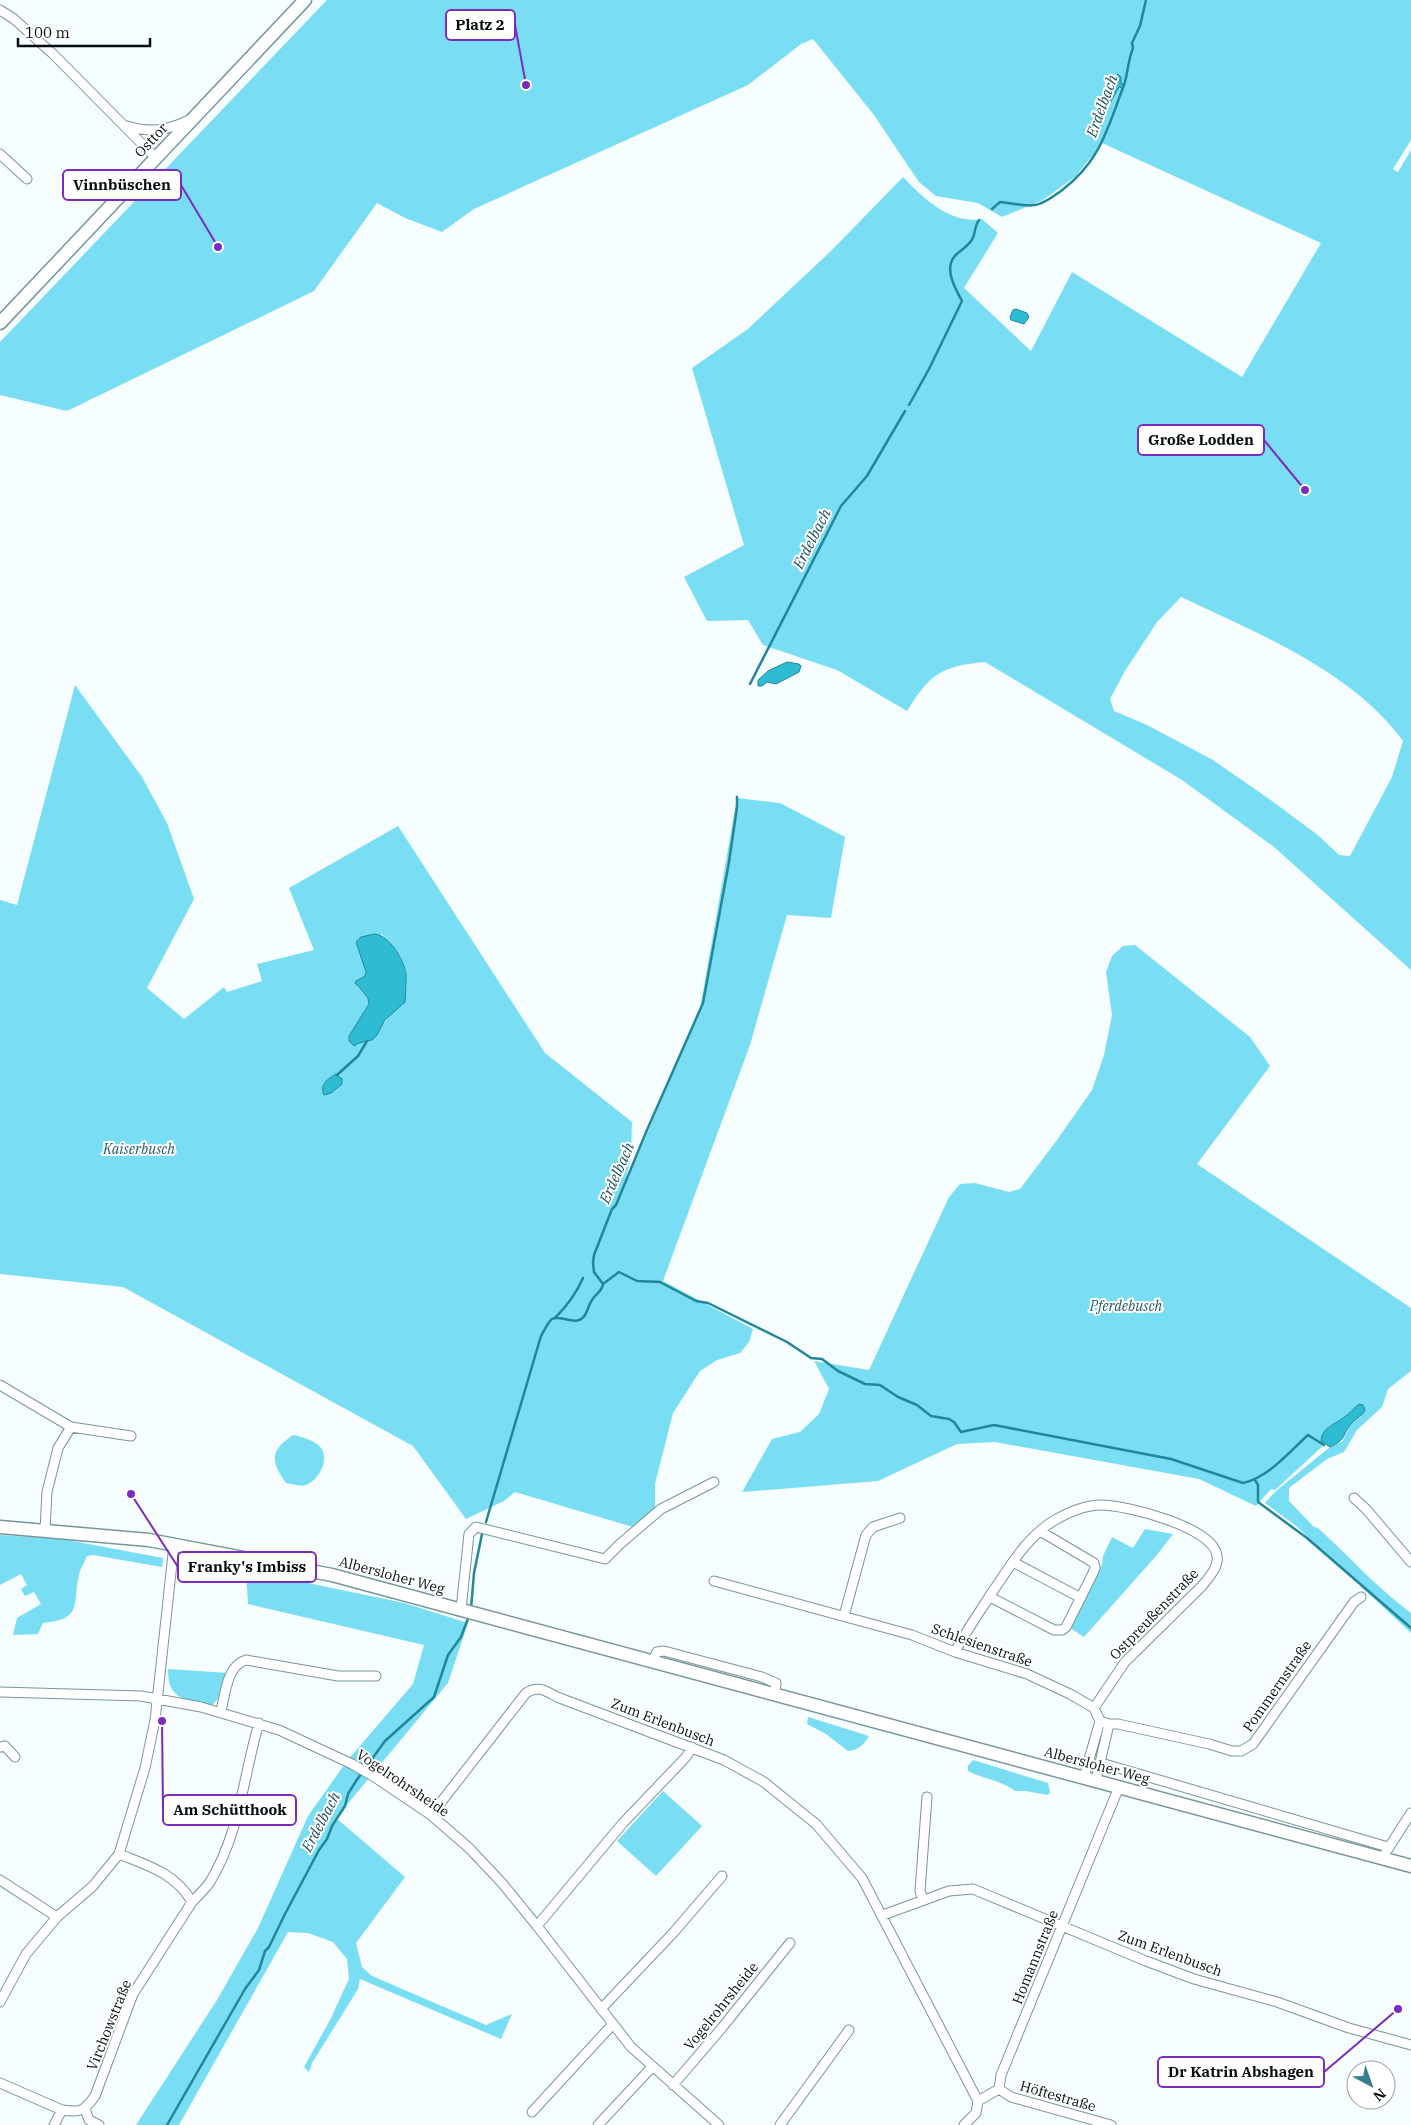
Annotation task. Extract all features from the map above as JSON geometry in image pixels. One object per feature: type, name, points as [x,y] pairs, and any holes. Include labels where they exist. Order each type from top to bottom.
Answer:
[{"type":"main road","name":"Osttor","points":[[0,324],[155,157],[305,0]]},
{"type":"main road","name":"Albersloher Weg","points":[[0,1527],[149,1540],[332,1575],[1119,1786],[1386,1853],[1411,1866]]},
{"type":"street","points":[[0,10],[14,19],[53,54],[155,157]]},
{"type":"street","points":[[126,126],[154,131],[178,125],[191,119]]},
{"type":"street","points":[[0,154],[27,178]]},
{"type":"street","points":[[0,1385],[71,1427],[131,1436]]},
{"type":"street","points":[[45,1530],[47,1492],[53,1466],[58,1448],[71,1427]]},
{"type":"street","points":[[467,1610],[469,1534],[476,1527],[605,1559],[661,1509],[714,1482]]},
{"type":"street","points":[[1354,1498],[1366,1509],[1411,1562]]},
{"type":"street","name":"Ostpreußenstraße","points":[[955,1652],[966,1630],[1013,1562],[1040,1531],[1055,1520],[1090,1506],[1112,1505],[1134,1510],[1194,1531],[1212,1544],[1217,1554],[1216,1567],[1202,1586],[1126,1662],[1094,1708]]},
{"type":"street","points":[[844,1616],[866,1535],[873,1527],[900,1518]]},
{"type":"street","points":[[990,1596],[1059,1631],[1066,1627],[1095,1568],[1094,1563],[1040,1531]]},
{"type":"street","points":[[0,2002],[26,1954],[57,1917],[93,1886],[119,1854],[146,1768],[158,1698],[174,1545]]},
{"type":"street","points":[[1013,1562],[1080,1598]]},
{"type":"street","name":"Schlesienstraße","points":[[714,1581],[912,1634],[955,1652],[1027,1674],[1070,1694],[1094,1708]]},
{"type":"street","name":"Pommernstraße","points":[[1109,1724],[1118,1724],[1209,1744],[1232,1751],[1241,1751],[1253,1744],[1354,1602],[1361,1597]]},
{"type":"street","points":[[221,1711],[235,1665],[246,1660],[338,1676],[376,1676]]},
{"type":"street","name":"Zum Erlenbusch","points":[[431,1815],[526,1693],[532,1689],[540,1688],[557,1697],[724,1760],[764,1782],[816,1824],[862,1878],[883,1915],[919,1991],[978,2101]]},
{"type":"street","name":"Vogelrohrsheide","points":[[0,1692],[158,1698],[221,1711],[314,1746],[355,1765],[431,1815],[469,1848],[502,1883],[537,1926],[631,2048],[719,2125]]},
{"type":"street","points":[[1090,1778],[1100,1720],[1094,1708]]},
{"type":"street","points":[[1090,1778],[1101,1764],[1109,1724],[1100,1720]]},
{"type":"street","name":"Virchowstraße","points":[[85,2109],[95,2096],[103,2078],[114,2041],[133,1994],[192,1902],[209,1883],[219,1864],[238,1816],[259,1724]]},
{"type":"street","points":[[0,1747],[5,1746],[15,1757]]},
{"type":"street","points":[[537,1926],[623,1824],[686,1757],[692,1747]]},
{"type":"street","name":"Albersloher Weg","points":[[1101,1764],[1386,1853]]},
{"type":"street","name":"Homannstraße","points":[[998,2089],[1001,2075],[1119,1786]]},
{"type":"street","points":[[923,1900],[920,1891],[927,1797]]},
{"type":"street","points":[[1386,1853],[1411,1813]]},
{"type":"street","points":[[119,1854],[149,1866],[176,1881],[192,1902]]},
{"type":"street","points":[[601,2010],[674,1932],[722,1876]]},
{"type":"street","points":[[0,1880],[57,1917]]},
{"type":"street","name":"Zum Erlenbusch","points":[[883,1915],[948,1891],[973,1889],[1194,1979],[1277,2002],[1349,2028],[1411,2045]]},
{"type":"street","name":"Vogelrohrsheide","points":[[673,2085],[790,1943]]},
{"type":"street","points":[[532,2112],[612,2024]]},
{"type":"street","points":[[780,2125],[849,2030]]},
{"type":"street","points":[[598,2125],[652,2067]]},
{"type":"street","points":[[0,2083],[62,2110],[76,2112],[85,2109],[89,2120],[99,2125]]},
{"type":"street","points":[[964,2125],[976,2113],[978,2101],[998,2089]]},
{"type":"street","name":"Höftestraße","points":[[998,2089],[1010,2097],[1111,2125]]},
{"type":"street","points":[[54,2125],[62,2110]]},
{"type":"green space","points":[[327,0],[1411,0],[1411,140],[1393,169],[1398,172],[1411,150],[1411,970],[1274,847],[1182,780],[985,662],[957,666],[938,674],[923,688],[907,711],[837,670],[763,645],[748,620],[707,621],[684,577],[744,545],[692,368],[748,329],[832,250],[903,177],[938,208],[959,218],[982,219],[998,233],[964,288],[1031,351],[1072,272],[1242,377],[1321,243],[1102,143],[1076,176],[1043,200],[1002,217],[978,203],[936,196],[919,182],[874,115],[813,39],[801,44],[748,85],[474,209],[442,232],[405,218],[377,203],[314,291],[67,411],[0,395],[0,342]],"holes":[[[1181,597],[1271,640],[1330,674],[1382,716],[1403,741],[1392,777],[1350,856],[1339,855],[1319,836],[1213,760],[1147,725],[1114,711],[1110,699],[1125,671],[1157,622]]]},
{"type":"green space","name":"Kaiserbusch","points":[[75,685],[142,777],[167,823],[194,899],[147,988],[184,1019],[224,987],[227,992],[262,981],[257,964],[314,950],[289,888],[398,826],[545,1053],[632,1122],[631,1158],[622,1193],[700,1009],[737,798],[780,803],[845,837],[831,918],[787,915],[750,1045],[663,1281],[753,1329],[749,1342],[740,1353],[717,1360],[700,1371],[673,1413],[655,1484],[655,1509],[633,1527],[515,1492],[504,1501],[466,1519],[413,1446],[123,1287],[0,1274],[0,900],[17,905]],"holes":[[[381,934],[392,945],[402,960],[407,976],[405,992],[377,1035],[371,1040],[364,1042],[349,1041],[349,1036],[369,1004],[368,998],[357,987],[356,981],[365,976],[365,968]],[[336,1074],[343,1082],[322,1092],[323,1084]]]},
{"type":"green space","name":"Pferdebusch","points":[[1135,945],[1250,1037],[1270,1066],[1197,1164],[1411,1308],[1411,1371],[1388,1389],[1382,1407],[1357,1430],[1344,1452],[1327,1459],[1289,1488],[1289,1501],[1314,1527],[1318,1528],[1375,1583],[1411,1613],[1411,1633],[1295,1525],[1265,1503],[1276,1491],[1330,1447],[1343,1441],[1352,1422],[1361,1417],[1359,1404],[1342,1419],[1329,1426],[1321,1441],[1324,1445],[1275,1490],[1271,1489],[1256,1506],[1199,1479],[995,1442],[957,1444],[878,1481],[742,1492],[772,1439],[800,1432],[819,1414],[829,1389],[814,1361],[869,1370],[949,1197],[960,1184],[975,1183],[1009,1192],[1020,1189],[1057,1140],[1092,1090],[1104,1055],[1112,1015],[1106,972],[1112,956],[1123,946]]},
{"type":"green space","points":[[293,1435],[315,1443],[321,1448],[323,1453],[324,1458],[321,1470],[315,1479],[304,1486],[286,1483],[275,1463],[276,1452]]},
{"type":"green space","points":[[1145,1529],[1173,1534],[1156,1556],[1084,1637],[1070,1628],[1102,1564],[1103,1556],[1112,1537],[1133,1548]]},
{"type":"green space","points":[[0,1535],[62,1539],[163,1558],[162,1567],[93,1555],[87,1556],[80,1571],[76,1600],[71,1613],[57,1621],[43,1623],[38,1634],[13,1635],[17,1618],[41,1604],[34,1592],[25,1596],[21,1589],[27,1585],[21,1574],[0,1585]]},
{"type":"green space","points":[[246,1570],[404,1603],[468,1623],[448,1683],[336,1818],[405,1877],[356,1943],[362,1967],[372,1976],[486,2025],[512,2014],[501,2039],[360,1979],[358,1989],[312,2063],[309,2072],[304,2067],[330,2020],[349,1979],[347,1959],[333,1942],[308,1933],[288,1932],[179,2125],[136,2125],[217,2000],[258,1928],[308,1816],[347,1761],[413,1684],[424,1645],[248,1604]]},
{"type":"green space","points":[[168,1669],[228,1673],[217,1700],[212,1705],[187,1700],[175,1693],[171,1687]]},
{"type":"green space","points":[[808,1717],[869,1736],[855,1750],[848,1751],[826,1734],[807,1724]]},
{"type":"green space","points":[[973,1760],[1048,1783],[1050,1792],[1048,1795],[1015,1791],[1004,1784],[968,1771],[968,1766]]},
{"type":"green space","points":[[663,1791],[702,1826],[656,1876],[617,1841]]},
{"type":"shaded area","points":[[1118,74],[1121,77],[1121,84],[1124,84],[1122,88],[1119,87],[1110,103],[1106,104],[1107,94],[1114,76]]},
{"type":"shaded area","points":[[1016,309],[1027,313],[1029,317],[1024,324],[1011,320],[1010,317],[1013,310]]},
{"type":"shaded area","points":[[787,662],[799,664],[801,666],[799,672],[776,684],[767,682],[762,686],[758,686],[758,680],[768,671]]},
{"type":"shaded area","points":[[374,934],[380,935],[390,943],[399,955],[405,968],[405,1002],[385,1020],[372,1040],[354,1046],[349,1041],[349,1036],[369,1004],[368,998],[355,983],[365,976],[366,972],[356,942],[361,937]]},
{"type":"shaded area","points":[[336,1074],[342,1079],[342,1084],[331,1093],[324,1095],[323,1085]]},
{"type":"shaded area","points":[[1359,1404],[1363,1405],[1365,1410],[1348,1428],[1342,1439],[1330,1447],[1321,1441],[1326,1429]]},
{"type":"waterway","name":"Erdelbach","points":[[992,209],[1000,202],[1026,206],[1049,200],[1074,180],[1094,156],[1107,130],[1124,85],[1133,48],[1132,43],[1140,26],[1146,0]]},
{"type":"waterway","name":"Erdelbach","points":[[909,405],[962,301],[952,280],[951,262],[973,239],[979,220]]},
{"type":"waterway","name":"Erdelbach","points":[[750,684],[841,506],[867,476],[905,411]]},
{"type":"waterway","name":"Erdelbach","points":[[486,1522],[541,1336],[552,1319],[560,1318],[573,1321],[582,1319],[593,1298],[601,1289],[603,1284],[594,1272],[594,1255],[612,1209],[616,1205],[703,1003],[729,862],[737,797]]},
{"type":"waterway","points":[[337,1075],[358,1056],[367,1041]]},
{"type":"waterway","points":[[603,1284],[619,1272],[637,1281],[660,1282],[696,1301],[708,1303],[787,1342],[811,1358],[822,1359],[838,1371],[865,1384],[880,1385],[898,1397],[917,1405],[931,1416],[949,1419],[954,1422],[961,1432],[994,1425],[1171,1459],[1243,1483],[1270,1470],[1308,1435],[1324,1445]]},
{"type":"waterway","points":[[555,1318],[571,1300],[583,1278]]},
{"type":"waterway","points":[[1255,1480],[1258,1485],[1258,1502],[1307,1538],[1411,1628]]},
{"type":"waterway","name":"Erdelbach","points":[[471,1609],[474,1573],[482,1534]]},
{"type":"waterway","name":"Erdelbach","points":[[167,2125],[245,1989],[259,1970],[265,1951],[269,1947],[319,1850],[327,1839],[332,1826],[345,1806],[348,1794],[385,1741],[434,1697],[448,1655],[461,1637],[469,1616]]},
{"type":"place","name":"Platz 2","points":[[526,85]]},
{"type":"place","name":"Vinnbüschen","points":[[218,247]]},
{"type":"place","name":"Große Lodden","points":[[1305,490]]},
{"type":"place","name":"Franky's Imbiss","points":[[131,1494]]},
{"type":"place","name":"Am Schütthook","points":[[162,1721]]},
{"type":"place","name":"Dr Katrin Abshagen","points":[[1398,2009]]}]
